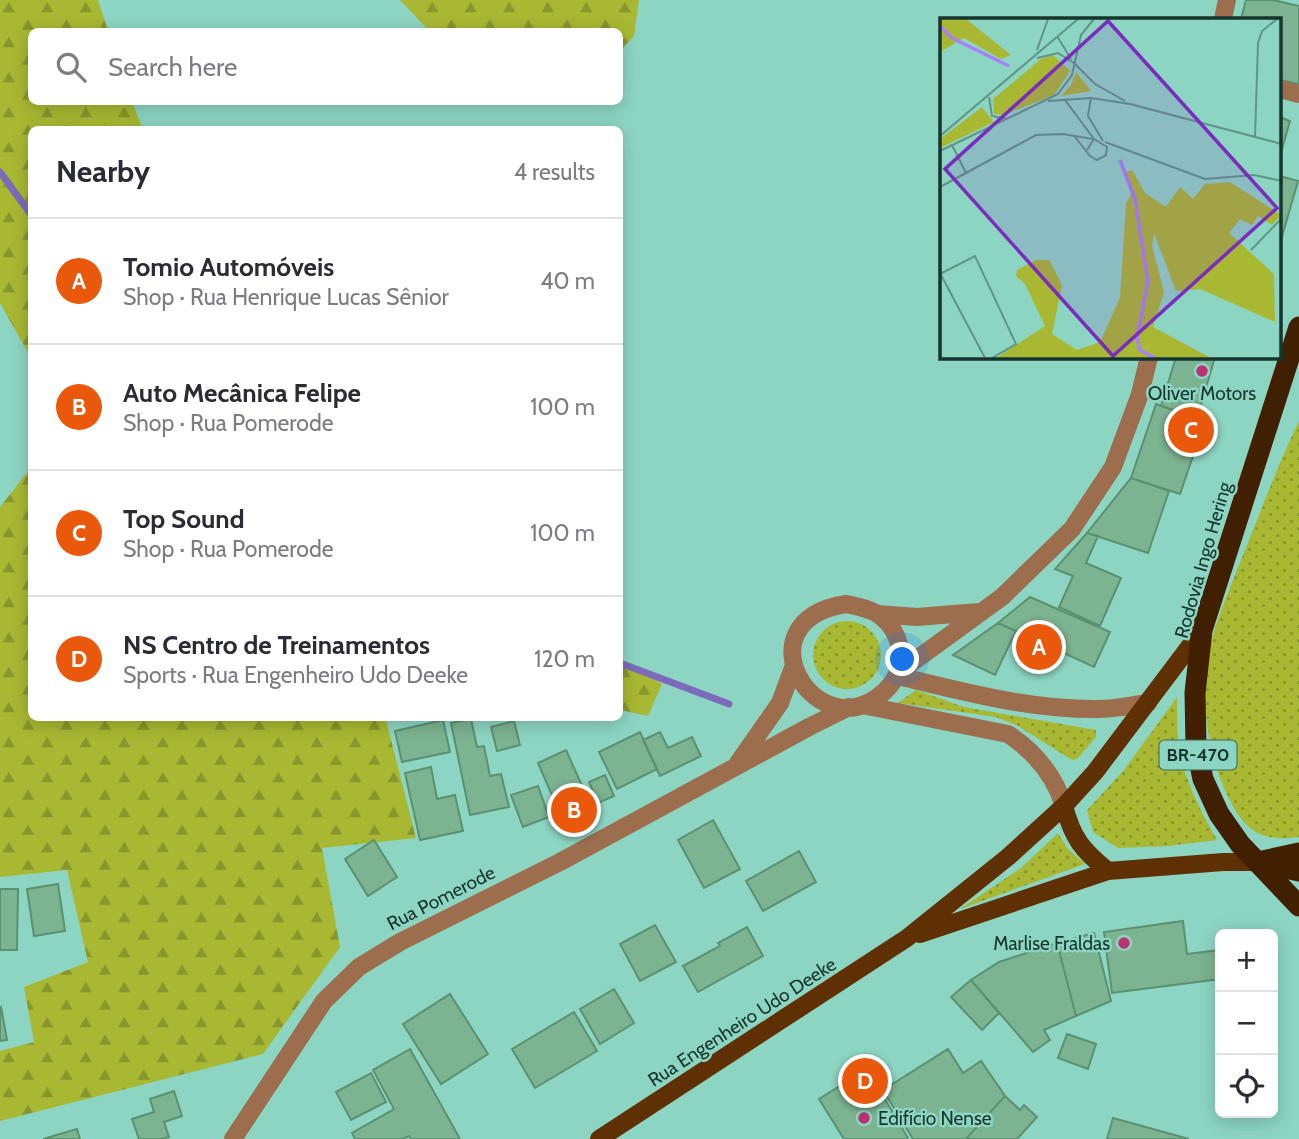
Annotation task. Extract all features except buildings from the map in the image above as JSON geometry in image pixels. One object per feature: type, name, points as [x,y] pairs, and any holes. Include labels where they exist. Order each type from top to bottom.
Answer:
[{"type":"highway","name":"Rodovia Ingo Hering","points":[[1299,327],[1202,630],[1195,693],[1196,746],[1203,779],[1219,814],[1240,844],[1299,906]]},
{"type":"highway","points":[[1272,412],[1299,382]]},
{"type":"highway","points":[[1258,862],[1299,853]]},
{"type":"highway","points":[[1258,862],[1299,871]]},
{"type":"main road","name":"Rua Engenheiro Udo Deeke","points":[[599,1139],[907,938],[1008,857],[1064,806],[1095,772],[1202,630]]},
{"type":"main road","points":[[1064,806],[1070,828],[1086,853],[1108,871]]},
{"type":"main road","name":"Rua Engenheiro Udo Deeke","points":[[907,938],[1108,871],[1258,862]]},
{"type":"street","points":[[1223,18],[1227,0]]},
{"type":"street","points":[[1282,90],[1299,94]]},
{"type":"street","points":[[855,706],[873,700],[886,690],[899,674],[1002,597],[1072,529],[1113,467],[1140,394],[1149,359]]},
{"type":"street","points":[[979,612],[917,617],[877,614],[846,604],[827,607],[808,617],[797,634],[792,650],[793,668],[801,681],[823,702],[837,707],[855,706],[1008,734],[1026,746],[1043,763],[1064,806]]},
{"type":"street","points":[[877,614],[893,631],[901,652],[899,674]]},
{"type":"street","name":"Rua Pomerode","points":[[734,769],[780,703],[793,668]]},
{"type":"street","points":[[899,674],[1012,702],[1061,708],[1101,709],[1147,703]]},
{"type":"street","name":"Rua Pomerode","points":[[233,1139],[324,1001],[359,967],[412,936],[560,862],[809,727],[855,706]]},
{"type":"green space","points":[[0,0],[98,0],[107,28],[28,28],[28,105],[133,105],[142,126],[28,126],[28,353],[0,303]]},
{"type":"green space","points":[[400,0],[639,0],[634,36],[623,48],[623,28],[426,28]]},
{"type":"green space","points":[[1299,421],[1299,837],[1274,838],[1255,832],[1248,826],[1234,809],[1220,777],[1213,756],[1206,712],[1206,667],[1216,625],[1228,593]]},
{"type":"green space","points":[[28,472],[28,721],[386,721],[416,838],[322,848],[340,947],[263,1054],[0,1121],[0,1051],[34,1042],[24,987],[88,962],[67,870],[0,877],[0,507]]},
{"type":"green space","points":[[847,621],[860,624],[871,631],[878,642],[881,655],[878,668],[871,679],[860,686],[847,689],[834,686],[823,679],[816,668],[813,655],[816,642],[823,631],[834,624]]},
{"type":"green space","points":[[623,662],[662,684],[648,716],[623,711]]},
{"type":"green space","points":[[916,690],[964,707],[1096,730],[1096,737],[1077,759],[1072,760],[1018,726],[996,717],[898,703]]},
{"type":"green space","points":[[1177,697],[1179,747],[1185,772],[1217,840],[1118,848],[1093,832],[1087,810],[1124,770]]},
{"type":"green space","points":[[1058,833],[1068,849],[1085,864],[960,909],[1021,868]]},
{"type":"waterway","points":[[0,172],[28,210]]},
{"type":"waterway","points":[[623,664],[729,704]]},
{"type":"place","name":"Oliver Motors","points":[[1202,371]]},
{"type":"place","name":"Top Sound","points":[[1191,430]]},
{"type":"place","name":"Tomio Automóveis","points":[[1039,647]]},
{"type":"place","name":"Auto Mecânica Felipe","points":[[574,810]]},
{"type":"place","name":"Marlise Fraldas","points":[[1124,943]]},
{"type":"place","name":"NS Centro de Treinamentos","points":[[865,1081]]},
{"type":"place","name":"Edifício Nense","points":[[864,1118]]}]
